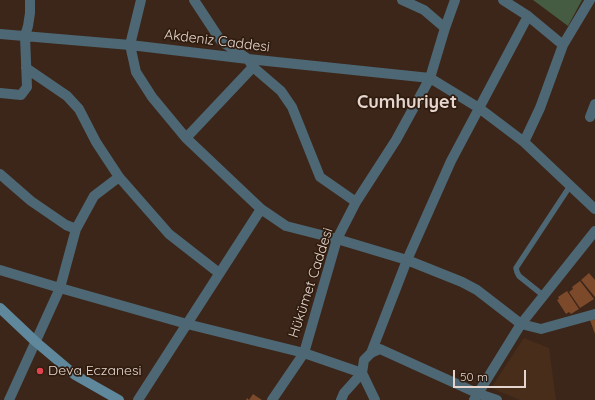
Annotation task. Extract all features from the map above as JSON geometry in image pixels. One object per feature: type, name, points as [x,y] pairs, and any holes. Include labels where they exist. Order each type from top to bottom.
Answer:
[{"type":"main road","points":[[0,308],[36,342],[75,375],[119,400]]},
{"type":"street","points":[[0,93],[21,95],[27,88],[25,36],[30,13],[30,0]]},
{"type":"street","points":[[141,0],[130,45],[136,72],[152,97],[186,138],[261,209],[286,226],[407,260],[462,282],[477,290],[521,324],[541,329],[595,314]]},
{"type":"street","points":[[194,0],[221,41],[250,63],[281,91],[292,107],[320,177],[356,202]]},
{"type":"street","points":[[402,0],[424,10],[445,28]]},
{"type":"street","name":"Hükümet Caddesi","points":[[272,400],[304,353],[337,240],[356,202],[396,140],[430,78],[455,0]]},
{"type":"street","points":[[503,0],[528,16],[563,44]]},
{"type":"street","points":[[524,142],[540,108],[563,44],[590,0]]},
{"type":"street","points":[[371,353],[407,260],[451,161],[528,16]]},
{"type":"street","name":"Akdeniz Caddesi","points":[[0,34],[130,45],[250,63],[430,78]]},
{"type":"street","points":[[186,138],[250,63]]},
{"type":"street","points":[[26,68],[66,96],[79,109],[96,142],[119,177],[168,234],[219,273]]},
{"type":"street","points":[[430,78],[479,108],[524,142],[595,210]]},
{"type":"street","points":[[590,116],[595,104]]},
{"type":"street","points":[[0,174],[31,201],[76,229]]},
{"type":"street","points":[[9,400],[60,288],[76,229],[94,196],[119,177]]},
{"type":"street","points":[[138,400],[261,209]]},
{"type":"street","points":[[477,397],[521,324],[595,231]]},
{"type":"street","points":[[0,270],[187,324],[304,353],[362,373],[375,400]]},
{"type":"street","points":[[340,400],[344,393],[362,373],[364,360],[371,353],[380,349],[477,397],[496,400]]},
{"type":"lane","points":[[544,296],[519,276],[516,268],[570,186]]},
{"type":"shaded area","points":[[524,338],[549,348],[556,400],[520,400],[491,388]]},
{"type":"green space","points":[[533,0],[582,0],[568,26]]},
{"type":"building","points":[[589,273],[595,280],[595,297],[581,280]]},
{"type":"building","points":[[580,281],[594,299],[580,308],[569,292],[573,289],[572,287]]},
{"type":"building","points":[[567,291],[579,309],[571,314],[569,312],[566,314],[557,300],[559,299],[558,297]]},
{"type":"building","points":[[595,319],[595,334],[590,320]]},
{"type":"building","points":[[253,394],[262,400],[249,400]]},
{"type":"place","name":"Deva Eczanesi","points":[[40,371]]},
{"type":"district","name":"Cumhuriyet","points":[[407,103]]}]
